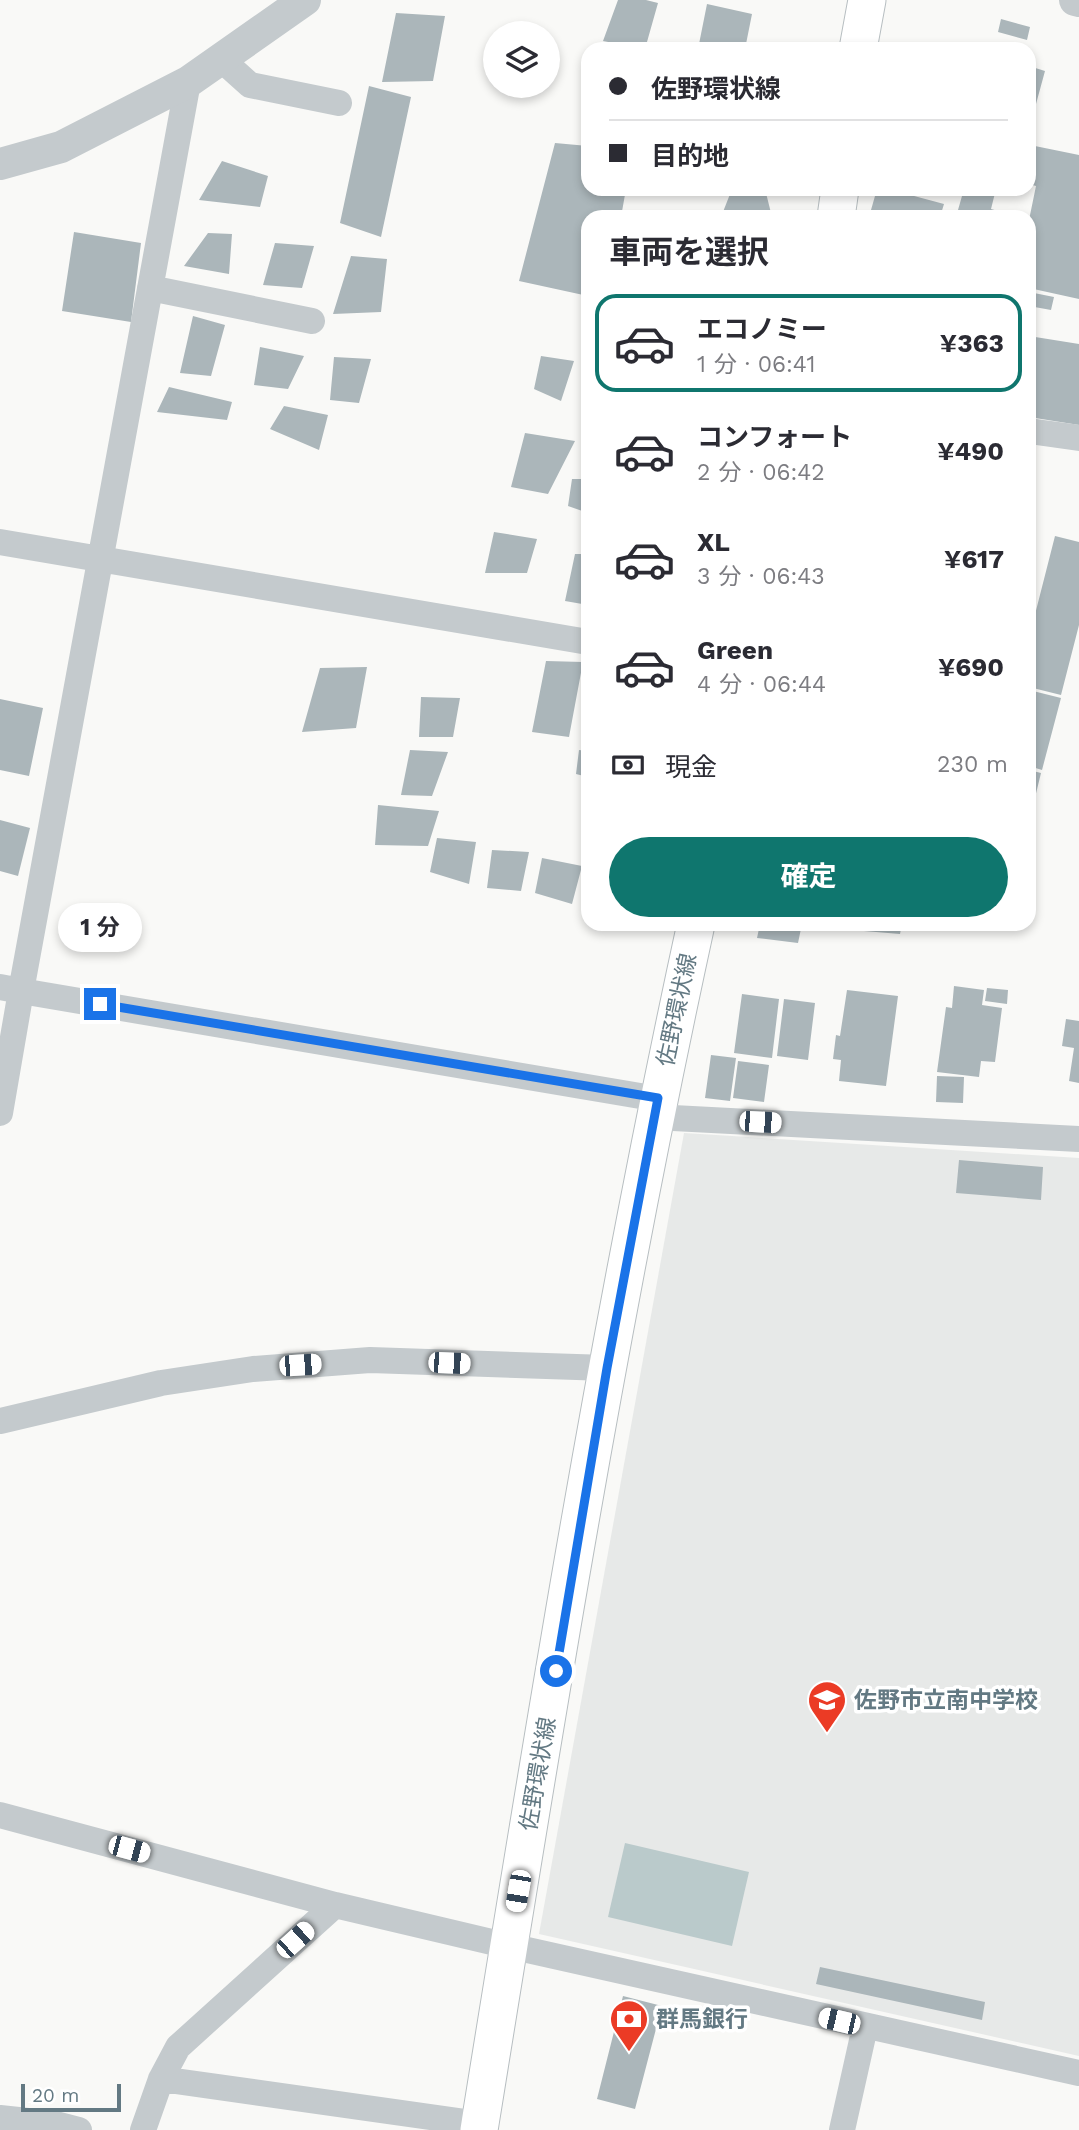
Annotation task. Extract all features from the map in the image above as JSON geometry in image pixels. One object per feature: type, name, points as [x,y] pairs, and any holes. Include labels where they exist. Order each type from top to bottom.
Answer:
[{"type":"main road","points":[[859,42],[867,0]]},
{"type":"main road","name":"佐野環状線","points":[[480,2127],[607,1368],[656,1108],[694,931]]},
{"type":"street","points":[[0,164],[61,147],[188,82],[305,0]]},
{"type":"street","points":[[221,59],[250,85],[340,103]]},
{"type":"street","points":[[0,1113],[10,989],[100,559],[188,82]]},
{"type":"street","points":[[150,288],[312,321]]},
{"type":"street","points":[[1036,432],[1079,438]]},
{"type":"street","points":[[0,542],[581,641]]},
{"type":"street","points":[[10,989],[656,1108],[1079,1139]]},
{"type":"street","points":[[0,1421],[161,1383],[253,1368],[370,1360],[607,1368]]},
{"type":"street","points":[[0,1815],[335,1905],[865,2027],[1079,2073]]},
{"type":"street","points":[[143,2130],[161,2079],[178,2047],[335,1905]]},
{"type":"street","points":[[842,2130],[865,2027]]},
{"type":"street","points":[[161,2079],[480,2127]]},
{"type":"street","points":[[0,2118],[56,2124],[79,2130]]},
{"type":"shaded area","name":"佐野市立南中学校","points":[[684,1133],[1079,1158],[1079,2056],[539,1934]]},
{"type":"shaded area","points":[[625,1843],[749,1872],[732,1946],[608,1917]]},
{"type":"building","points":[[618,0],[658,3],[647,42],[603,41]]},
{"type":"building","points":[[707,4],[752,14],[746,42],[699,42]]},
{"type":"building","points":[[396,13],[445,16],[433,81],[382,82]]},
{"type":"building","points":[[1001,19],[1030,27],[1027,40],[998,32]]},
{"type":"building","points":[[1036,68],[1045,71],[1036,104]]},
{"type":"building","points":[[369,86],[411,97],[381,237],[340,223]]},
{"type":"building","points":[[555,143],[581,145],[581,196],[625,196],[622,210],[581,210],[581,294],[519,281]]},
{"type":"building","points":[[1036,146],[1079,155],[1079,299],[1036,290],[1036,210],[1031,210],[1036,196]]},
{"type":"building","points":[[222,161],[268,176],[260,207],[199,200]]},
{"type":"building","points":[[729,196],[767,196],[770,210],[724,210]]},
{"type":"building","points":[[875,196],[914,196],[944,204],[942,210],[871,210]]},
{"type":"building","points":[[962,196],[994,196],[991,209],[994,210],[958,210]]},
{"type":"building","points":[[74,232],[141,243],[131,322],[62,311]]},
{"type":"building","points":[[208,233],[232,234],[229,274],[184,266]]},
{"type":"building","points":[[275,243],[314,246],[302,288],[263,285]]},
{"type":"building","points":[[351,256],[387,259],[381,312],[333,314]]},
{"type":"building","points":[[1036,293],[1054,297],[1051,310],[1036,307]]},
{"type":"building","points":[[193,316],[225,325],[211,376],[180,373]]},
{"type":"building","points":[[1036,337],[1079,344],[1079,425],[1036,418]]},
{"type":"building","points":[[260,347],[304,356],[288,389],[254,385]]},
{"type":"building","points":[[541,356],[574,361],[561,401],[534,389]]},
{"type":"building","points":[[334,357],[371,359],[359,403],[330,400]]},
{"type":"building","points":[[169,387],[232,402],[227,420],[157,412]]},
{"type":"building","points":[[284,406],[328,415],[319,450],[270,429]]},
{"type":"building","points":[[525,433],[575,441],[548,494],[511,487]]},
{"type":"building","points":[[572,479],[581,479],[581,511],[568,506]]},
{"type":"building","points":[[494,532],[537,539],[527,573],[485,573]]},
{"type":"building","points":[[1055,536],[1079,542],[1079,625],[1061,695],[1036,689],[1036,611]]},
{"type":"building","points":[[575,554],[581,554],[581,604],[565,601]]},
{"type":"building","points":[[546,661],[581,662],[569,737],[532,732]]},
{"type":"building","points":[[367,667],[356,728],[302,732],[320,668]]},
{"type":"building","points":[[1036,692],[1061,698],[1042,770],[1036,768]]},
{"type":"building","points":[[421,697],[460,698],[453,737],[419,737]]},
{"type":"building","points":[[0,699],[43,708],[29,776],[0,770]]},
{"type":"building","points":[[410,750],[448,752],[432,796],[401,795]]},
{"type":"building","points":[[579,750],[581,750],[581,775],[576,774]]},
{"type":"building","points":[[1036,772],[1041,773],[1036,793]]},
{"type":"building","points":[[378,805],[439,811],[428,846],[375,845]]},
{"type":"building","points":[[0,820],[30,828],[18,876],[0,871]]},
{"type":"building","points":[[437,838],[476,842],[469,884],[430,872]]},
{"type":"building","points":[[492,850],[529,852],[521,891],[487,888]]},
{"type":"building","points":[[542,858],[581,866],[572,904],[535,893]]},
{"type":"building","points":[[758,931],[801,931],[798,943],[757,938]]},
{"type":"building","points":[[864,931],[901,931],[900,934]]},
{"type":"building","points":[[954,986],[984,990],[982,1005],[1002,1008],[995,1062],[981,1061],[979,1077],[937,1072],[946,1007],[952,1008]]},
{"type":"building","points":[[987,988],[1008,990],[1007,1004],[985,1001]]},
{"type":"building","points":[[847,990],[898,996],[886,1086],[839,1081],[841,1060],[833,1059],[836,1035],[840,1036]]},
{"type":"building","points":[[742,994],[779,999],[772,1058],[734,1053]]},
{"type":"building","points":[[784,999],[815,1003],[808,1060],[777,1056]]},
{"type":"building","points":[[1066,1019],[1079,1021],[1079,1083],[1069,1081],[1074,1048],[1062,1046]]},
{"type":"building","points":[[711,1055],[736,1058],[730,1101],[705,1098]]},
{"type":"building","points":[[738,1061],[769,1065],[764,1102],[733,1098]]},
{"type":"building","points":[[937,1076],[964,1077],[963,1103],[936,1102]]},
{"type":"building","points":[[959,1160],[1043,1167],[1041,1200],[956,1193]]},
{"type":"building","points":[[820,1967],[985,2002],[982,2020],[816,1984]]},
{"type":"building","name":"群馬銀行","points":[[623,1996],[662,2006],[635,2109],[597,2099]]},
{"type":"place","name":"佐野市立南中学校","points":[[827,1734]]},
{"type":"place","name":"群馬銀行","points":[[629,2053]]},
{"type":"route","points":[[100,1004],[658,1098],[607,1368],[556,1671]]}]
